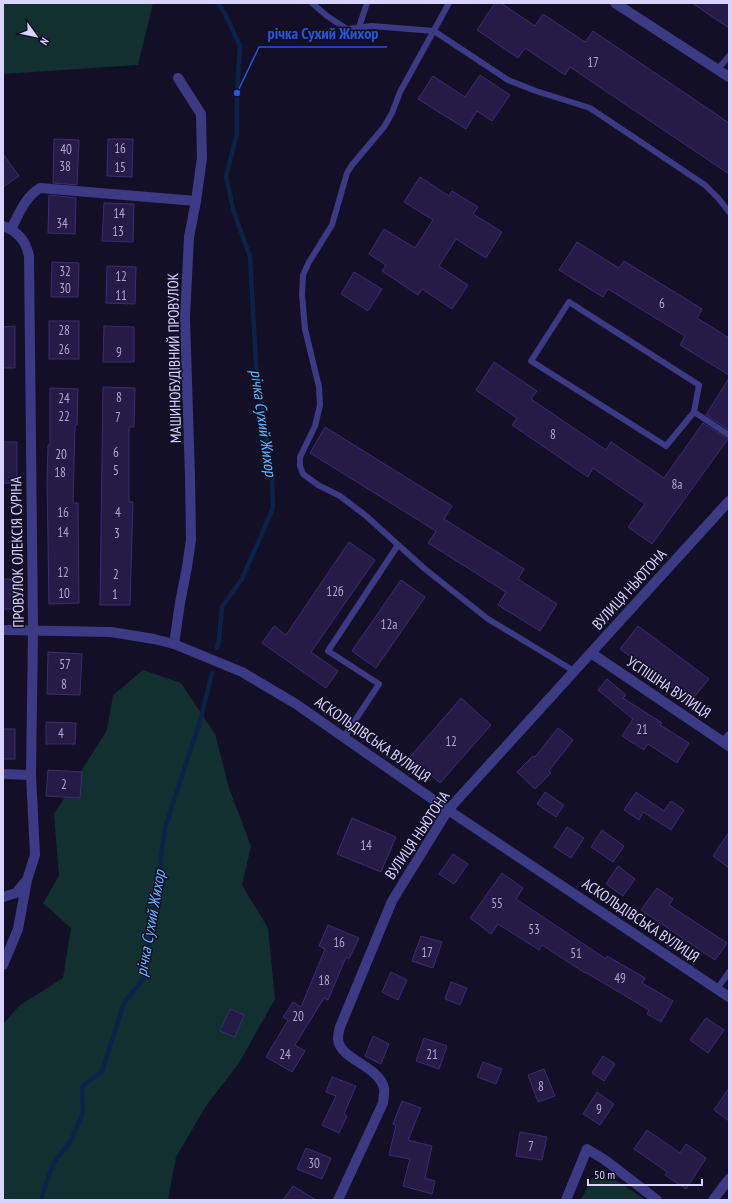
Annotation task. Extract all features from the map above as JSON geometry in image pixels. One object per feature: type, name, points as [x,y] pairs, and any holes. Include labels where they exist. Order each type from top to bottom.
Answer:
[{"type":"street","points":[[615,3],[729,77]]},
{"type":"street","name":"МАШИНОБУДІВНИЙ ПРОВУЛОК","points":[[174,644],[180,603],[188,567],[191,540],[185,317],[189,237],[202,158],[201,114],[178,78]]},
{"type":"street","points":[[7,227],[32,193],[40,188],[196,201]]},
{"type":"street","name":"ПРОВУЛОК ОЛЕКСІЯ СУРІНА","points":[[3,965],[18,929],[27,880],[35,855],[31,775],[34,630],[29,256],[27,246],[20,236],[7,227]]},
{"type":"street","name":"ВУЛИЦЯ НЬЮТОНА","points":[[338,1200],[383,1103],[384,1088],[378,1076],[342,1049],[338,1040],[340,1027],[392,901],[448,810],[729,501]]},
{"type":"street","name":"АСКОЛЬДІВСЬКА ВУЛИЦЯ","points":[[3,630],[111,632],[154,639],[174,644],[242,672],[296,704],[448,810],[729,997]]},
{"type":"street","name":"УСПІШНА ВУЛИЦЯ","points":[[591,653],[727,741]]},
{"type":"street","points":[[3,774],[31,775]]},
{"type":"street","points":[[3,897],[16,893],[27,880]]},
{"type":"street","points":[[566,1200],[587,1149],[605,1160],[657,1200]]},
{"type":"street","points":[[714,1200],[729,1179]]},
{"type":"lane","points":[[312,3],[327,16],[347,29],[372,26],[434,31],[508,80],[536,91],[590,108],[705,185],[729,212]]},
{"type":"lane","points":[[359,27],[368,3]]},
{"type":"lane","points":[[449,3],[400,92],[392,113],[384,127],[347,173],[332,225],[309,262],[303,275],[302,295],[305,329],[319,387],[320,405],[315,426],[300,457],[300,466],[303,474],[318,485],[340,496],[365,515],[425,569],[488,618],[574,672]]},
{"type":"lane","points":[[718,69],[729,56]]},
{"type":"lane","points":[[569,302],[699,385],[694,412],[666,446],[531,361],[569,302]]},
{"type":"lane","points":[[694,412],[729,435]]},
{"type":"lane","points":[[344,738],[380,684],[328,651],[398,545]]},
{"type":"lane","points":[[717,989],[729,972]]},
{"type":"green space","points":[[3,3],[153,3],[138,65],[3,74]]},
{"type":"green space","points":[[143,670],[181,683],[215,734],[229,788],[251,846],[242,885],[268,928],[275,999],[239,1063],[206,1106],[176,1157],[168,1200],[3,1200],[3,1024],[20,1005],[63,978],[71,928],[43,903],[59,876],[54,814],[107,730],[113,695]]},
{"type":"green space","points":[[609,1176],[646,1200],[581,1200],[592,1178]]},
{"type":"building","points":[[495,3],[501,3],[535,26],[543,14],[585,42],[593,31],[729,123],[729,174],[570,67],[565,75],[525,48],[518,58],[477,30]]},
{"type":"building","points":[[692,3],[729,3],[729,28]]},
{"type":"building","points":[[480,75],[510,95],[492,121],[477,111],[466,129],[418,99],[433,76],[465,97]]},
{"type":"building","points":[[54,139],[79,140],[77,185],[53,183]]},
{"type":"building","points":[[108,139],[133,139],[132,177],[107,176]]},
{"type":"building","points":[[3,154],[19,176],[3,187]]},
{"type":"building","points":[[420,177],[449,196],[452,191],[478,207],[473,214],[502,232],[486,258],[456,239],[439,266],[468,285],[452,309],[422,289],[418,295],[382,271],[386,265],[369,254],[384,229],[415,248],[433,220],[404,202]]},
{"type":"building","points":[[49,195],[76,198],[75,234],[48,233]]},
{"type":"building","points":[[104,203],[134,204],[133,242],[102,241]]},
{"type":"building","points":[[577,242],[619,268],[624,261],[702,309],[697,318],[729,338],[729,375],[680,345],[685,336],[608,289],[603,297],[559,270]]},
{"type":"building","points":[[52,262],[79,263],[78,297],[51,297]]},
{"type":"building","points":[[107,266],[136,267],[135,304],[106,303]]},
{"type":"building","points":[[354,272],[382,289],[368,311],[341,294]]},
{"type":"building","points":[[49,321],[79,321],[79,359],[49,359]]},
{"type":"building","points":[[15,326],[15,368],[3,368],[3,327]]},
{"type":"building","points":[[104,326],[134,327],[134,362],[103,362]]},
{"type":"building","points":[[494,362],[537,391],[531,399],[606,450],[611,442],[664,478],[703,423],[728,439],[652,544],[628,527],[645,504],[593,468],[588,477],[512,425],[517,418],[476,390]]},
{"type":"building","points":[[729,378],[729,430],[706,415]]},
{"type":"building","points":[[103,387],[135,388],[134,427],[129,427],[129,502],[133,502],[130,605],[100,605]]},
{"type":"building","points":[[50,388],[78,389],[77,425],[75,425],[73,503],[78,503],[79,603],[49,604],[47,480],[48,445],[50,445]]},
{"type":"building","points":[[325,427],[452,506],[444,519],[524,569],[518,579],[557,604],[540,631],[498,605],[506,592],[428,543],[436,531],[310,453]]},
{"type":"building","points":[[3,442],[17,442],[17,483],[3,483]]},
{"type":"building","points":[[349,542],[375,560],[311,652],[338,671],[326,688],[262,643],[274,626],[286,635]]},
{"type":"building","points":[[3,579],[16,579],[15,609],[3,609]]},
{"type":"building","points":[[401,580],[425,597],[376,668],[352,651]]},
{"type":"building","points":[[638,626],[709,679],[691,701],[620,649]]},
{"type":"building","points":[[48,652],[82,654],[80,695],[47,694]]},
{"type":"building","points":[[607,679],[626,695],[623,698],[662,723],[660,725],[689,743],[677,763],[648,744],[644,750],[622,736],[633,719],[598,690]]},
{"type":"building","points":[[461,698],[491,725],[440,783],[410,757]]},
{"type":"building","points":[[46,722],[76,723],[75,744],[46,744]]},
{"type":"building","points":[[558,728],[573,740],[549,771],[551,773],[535,789],[517,772],[533,756],[535,757]]},
{"type":"building","points":[[3,729],[15,729],[15,759],[3,759]]},
{"type":"building","points":[[48,770],[82,772],[80,798],[46,796]]},
{"type":"building","points":[[545,792],[564,805],[556,817],[537,804]]},
{"type":"building","points":[[636,792],[664,811],[671,801],[684,810],[671,830],[643,812],[639,820],[624,810]]},
{"type":"building","points":[[352,818],[396,837],[381,872],[337,854]]},
{"type":"building","points":[[567,827],[584,838],[571,858],[554,847]]},
{"type":"building","points":[[602,830],[624,846],[613,862],[591,847]]},
{"type":"building","points":[[729,832],[729,868],[713,856]]},
{"type":"building","points":[[453,854],[468,864],[454,884],[439,874]]},
{"type":"building","points":[[618,866],[635,879],[623,896],[606,884]]},
{"type":"building","points":[[502,873],[523,888],[516,899],[606,959],[607,956],[645,978],[642,983],[673,1001],[661,1022],[647,1014],[649,1010],[585,973],[542,945],[539,950],[498,924],[491,934],[470,918]]},
{"type":"building","points":[[657,888],[673,899],[669,905],[727,943],[715,960],[641,910]]},
{"type":"building","points":[[328,925],[359,938],[349,959],[346,957],[328,1000],[324,998],[295,1045],[305,1051],[292,1072],[266,1057],[288,1020],[283,1017],[293,1002],[301,1007],[325,949],[319,946]]},
{"type":"building","points":[[421,936],[442,942],[433,968],[412,961]]},
{"type":"building","points":[[391,972],[407,980],[398,1000],[382,992]]},
{"type":"building","points":[[451,982],[467,988],[460,1005],[445,999]]},
{"type":"building","points":[[230,1009],[244,1015],[235,1037],[220,1031]]},
{"type":"building","points":[[706,1018],[724,1030],[708,1053],[690,1040]]},
{"type":"building","points":[[373,1036],[389,1044],[381,1064],[365,1056]]},
{"type":"building","points":[[424,1038],[447,1046],[439,1069],[416,1061]]},
{"type":"building","points":[[603,1056],[615,1064],[604,1081],[592,1073]]},
{"type":"building","points":[[483,1062],[502,1069],[496,1084],[477,1077]]},
{"type":"building","points":[[544,1069],[555,1096],[538,1102],[528,1075]]},
{"type":"building","points":[[332,1077],[356,1086],[344,1114],[347,1116],[339,1133],[322,1125],[336,1096],[326,1092]]},
{"type":"building","points":[[729,1088],[729,1121],[714,1110]]},
{"type":"building","points":[[597,1092],[614,1104],[600,1125],[583,1114]]},
{"type":"building","points":[[402,1101],[421,1108],[408,1140],[432,1146],[425,1178],[435,1181],[432,1194],[403,1186],[410,1159],[389,1155],[396,1125],[393,1124]]},
{"type":"building","points":[[647,1130],[680,1153],[686,1144],[706,1158],[686,1189],[665,1175],[667,1172],[634,1149]]},
{"type":"building","points":[[520,1132],[547,1137],[542,1160],[516,1156]]},
{"type":"building","points":[[306,1148],[331,1158],[322,1179],[297,1169]]},
{"type":"building","points":[[293,1186],[316,1200],[283,1200]]},
{"type":"waterway","name":"річка Сухий Жихор","points":[[217,648],[222,607],[242,579],[273,508],[272,474],[256,364],[250,257],[233,209],[226,176],[237,134],[237,93],[240,46],[226,16],[218,3]]},
{"type":"waterway","name":"річка Сухий Жихор","points":[[42,1200],[43,1192],[54,1162],[71,1141],[83,1112],[82,1087],[102,1071],[124,1003],[143,979],[165,828],[201,718],[212,673]]},
{"type":"place","name":"річка Сухий Жихор","points":[[237,93]]}]
